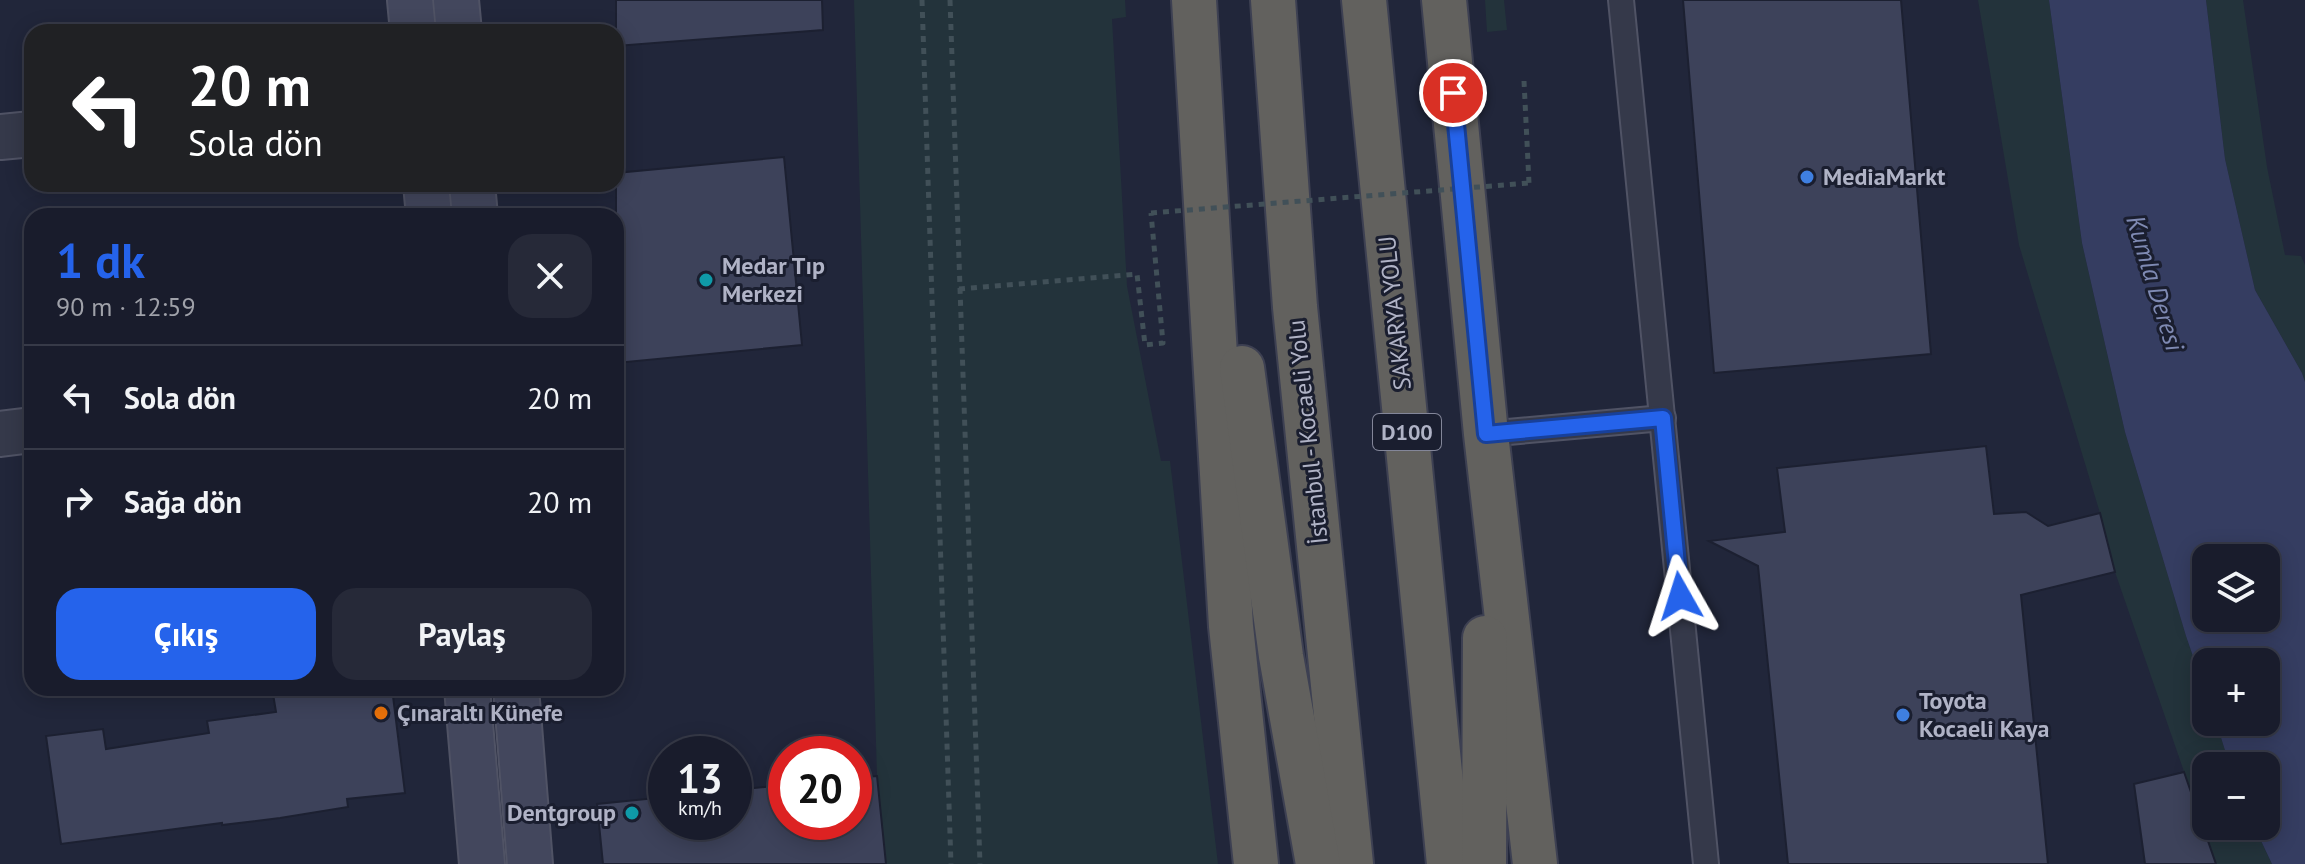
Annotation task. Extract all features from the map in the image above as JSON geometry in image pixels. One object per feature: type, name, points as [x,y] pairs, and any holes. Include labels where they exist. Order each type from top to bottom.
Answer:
[{"type":"highway","name":"İstanbul - Kocaeli Yolu","points":[[1273,0],[1297,323],[1351,864]]},
{"type":"highway","name":"SAKARYA YOLU","points":[[1364,0],[1449,864]]},
{"type":"highway","points":[[1444,0],[1486,434],[1535,864]]},
{"type":"highway","points":[[1194,10],[1231,626],[1256,864]]},
{"type":"highway","points":[[1194,10],[1281,656],[1318,864]]},
{"type":"highway","points":[[1484,864],[1486,434]]},
{"type":"main road","points":[[410,0],[412,24]]},
{"type":"main road","points":[[456,0],[458,24]]},
{"type":"main road","points":[[468,696],[482,864]]},
{"type":"main road","points":[[517,696],[530,864]]},
{"type":"street","points":[[0,137],[24,135]]},
{"type":"street","points":[[0,434],[24,431]]},
{"type":"lane","points":[[1621,0],[1706,864]]},
{"type":"lane","points":[[1486,434],[1663,418]]},
{"type":"path","points":[[922,0],[951,864]]},
{"type":"path","points":[[950,0],[980,864]]},
{"type":"path","points":[[959,289],[1137,274],[1145,345],[1163,343],[1151,213],[1529,183],[1524,81]]},
{"type":"shaded area","points":[[854,0],[1125,0],[1126,17],[1112,19],[1127,286],[1161,461],[1170,461],[1218,864],[886,864],[877,776]]},
{"type":"shaded area","points":[[1485,0],[1504,0],[1507,30],[1487,32]]},
{"type":"shaded area","points":[[1978,0],[2049,0],[2082,243],[2125,432],[2192,653],[2192,736],[2220,736],[2226,752],[2192,752],[2192,795],[2115,572],[2019,245]]},
{"type":"shaded area","points":[[2206,0],[2243,0],[2267,167],[2285,255],[2301,256],[2305,265],[2305,382],[2255,290],[2225,159]]},
{"type":"shaded area","points":[[2208,840],[2261,840],[2272,864],[2216,864]]},
{"type":"water","name":"Kumla Deresi","points":[[2049,0],[2206,0],[2225,159],[2255,290],[2305,382],[2305,864],[2272,864],[2261,840],[2280,840],[2280,752],[2226,752],[2220,736],[2280,736],[2280,648],[2192,648],[2192,653],[2125,432],[2082,243]]},
{"type":"building","points":[[616,0],[822,0],[823,30],[624,45],[624,24],[616,24]]},
{"type":"building","name":"MediaMarkt","points":[[1683,0],[1901,0],[1931,354],[1714,373]]},
{"type":"building","name":"Medar Tıp Merkezi","points":[[784,157],[802,345],[624,362],[624,208],[616,208],[616,192],[624,192],[624,172]]},
{"type":"building","name":"Toyota Kocaeli Kaya","points":[[1986,446],[1994,514],[2026,512],[2048,526],[2100,513],[2115,572],[2021,595],[2048,864],[1788,864],[1758,566],[1709,541],[1785,532],[1777,468]]},
{"type":"building","points":[[273,696],[393,696],[405,793],[347,799],[348,807],[280,818],[61,844],[46,736],[103,729],[106,749],[209,733],[207,721],[276,712]]},
{"type":"building","points":[[2184,772],[2192,795],[2192,840],[2208,840],[2216,864],[2145,864],[2134,784]]},
{"type":"building","name":"Dentgroup","points":[[872,776],[877,776],[886,864],[603,864],[597,804],[648,799],[648,840],[752,840],[752,788],[768,787],[768,840],[872,840]]},
{"type":"place","name":"MediaMarkt","points":[[1807,177]]},
{"type":"place","name":"Medar Tıp Merkezi","points":[[706,280]]},
{"type":"place","name":"Çınaraltı Künefe","points":[[381,713]]},
{"type":"place","name":"Toyota Kocaeli Kaya","points":[[1903,715]]},
{"type":"place","name":"Dentgroup","points":[[632,813]]},
{"type":"route","points":[[1453,93],[1486,434],[1663,418],[1680,596]]}]
